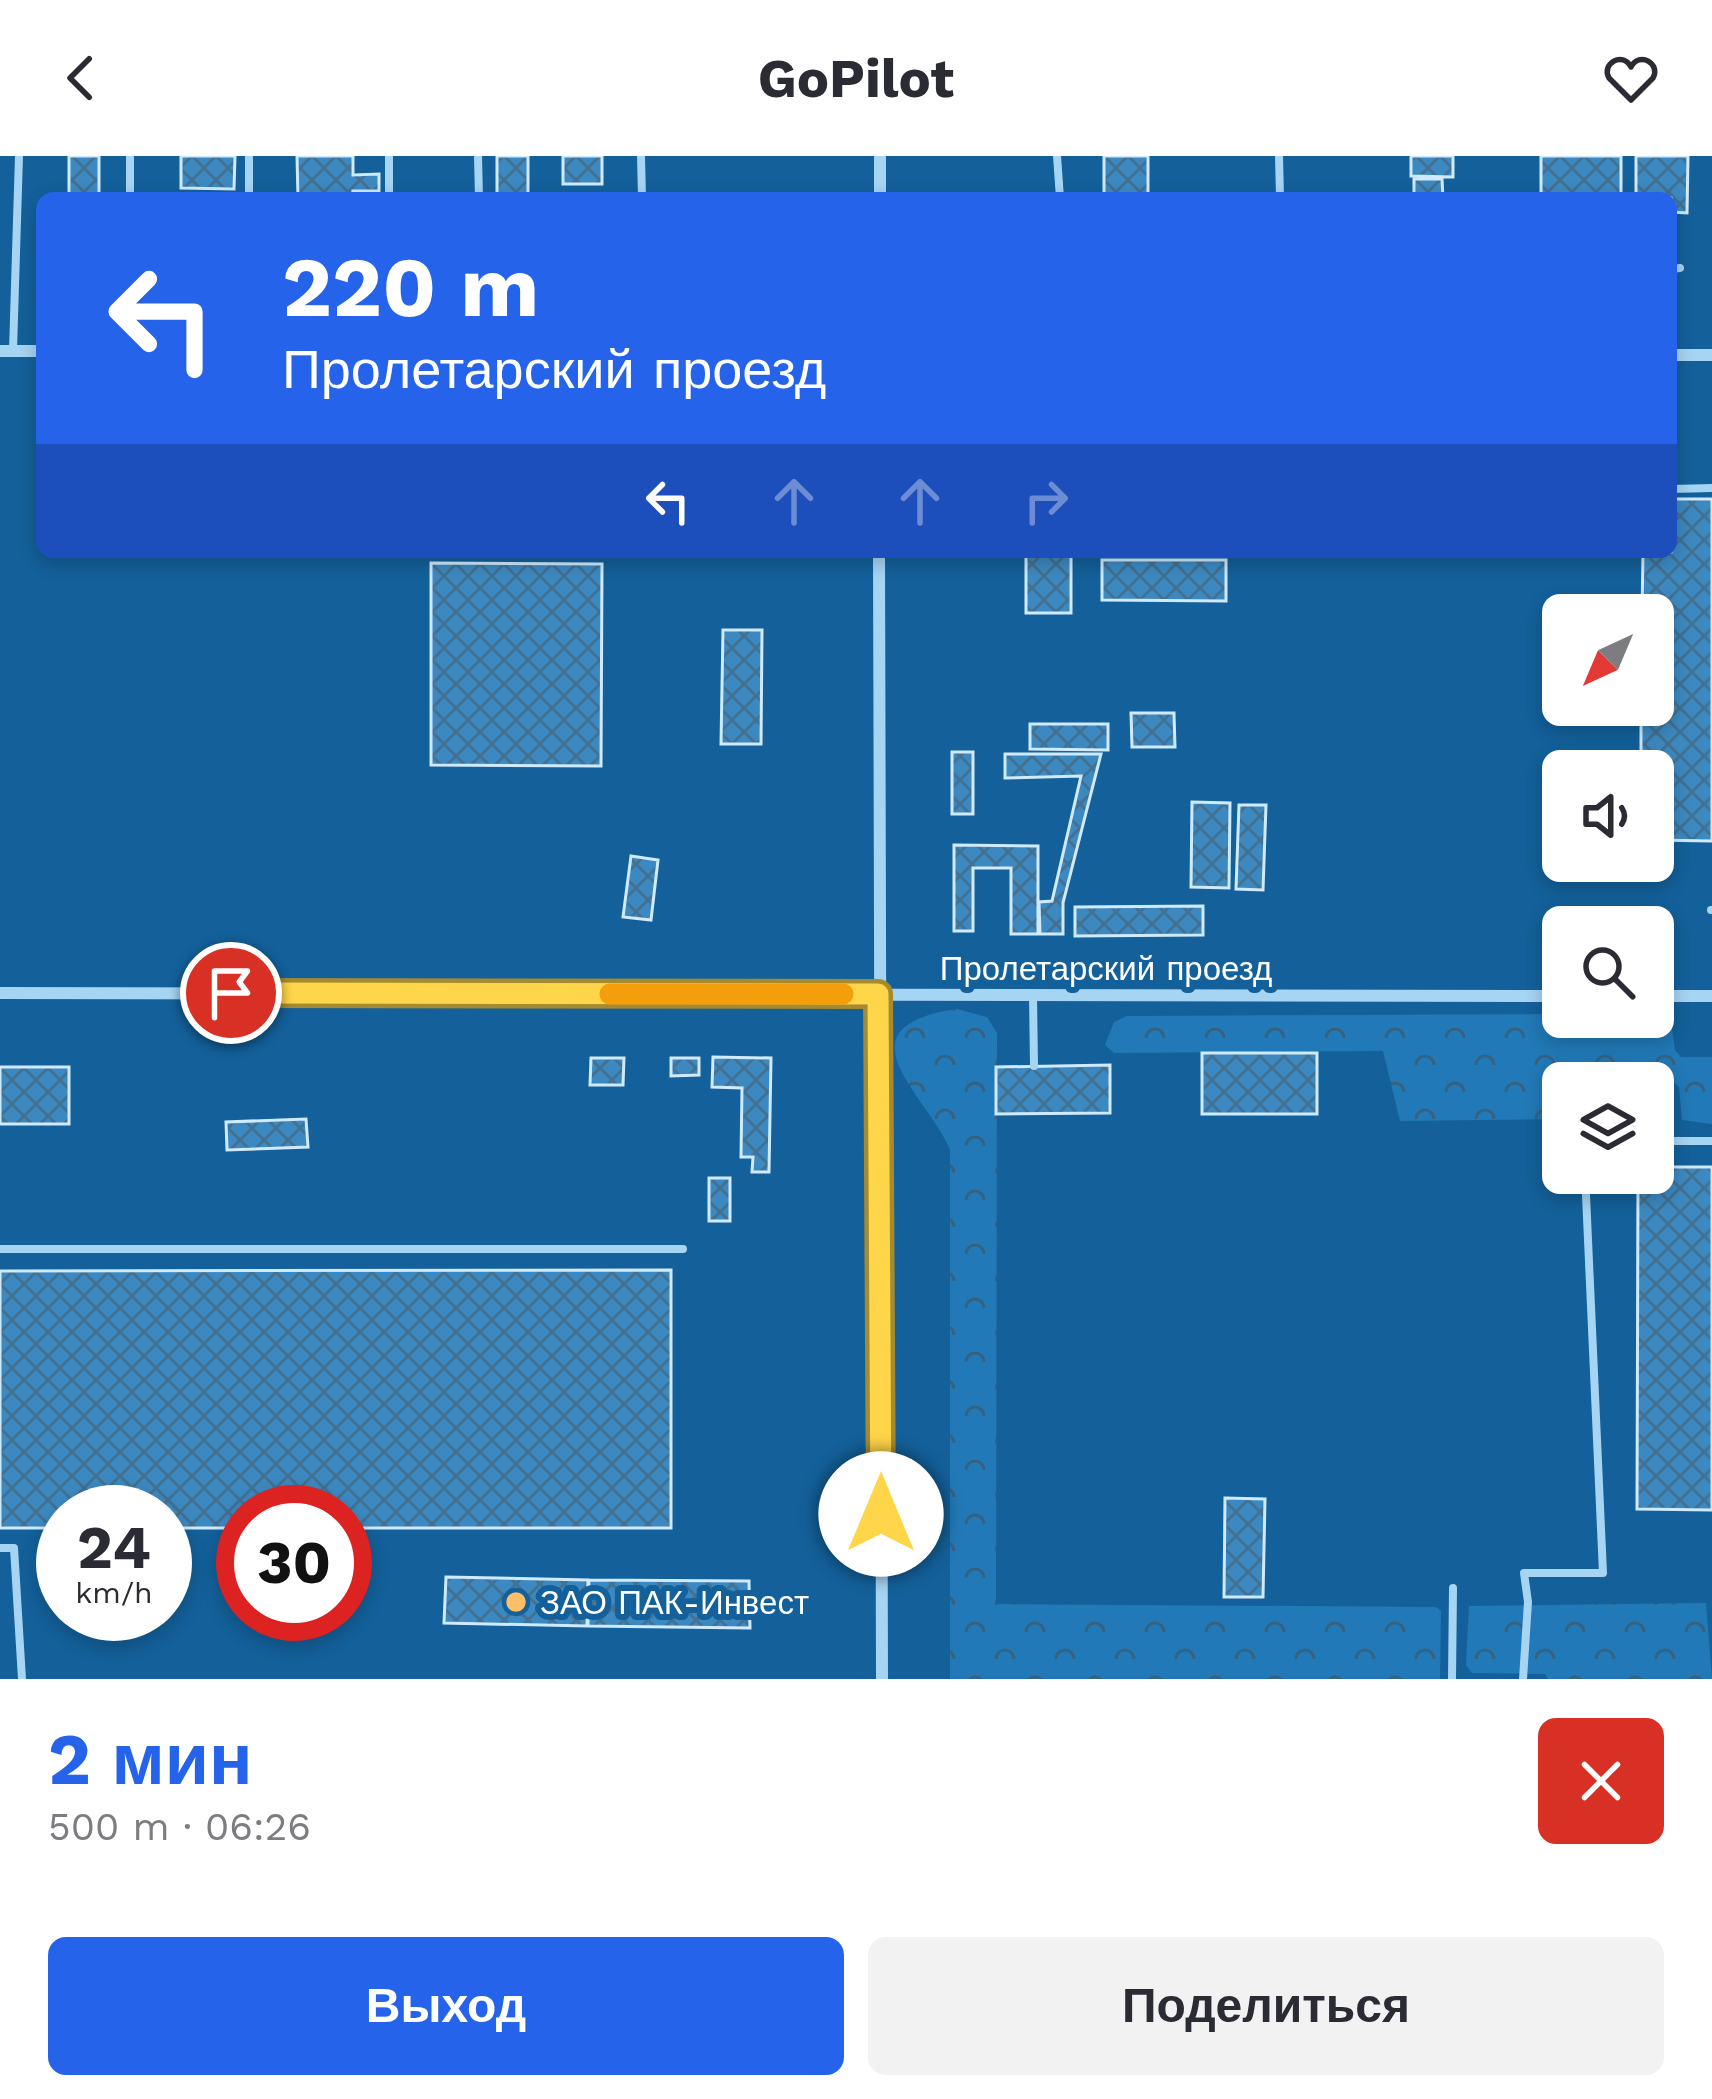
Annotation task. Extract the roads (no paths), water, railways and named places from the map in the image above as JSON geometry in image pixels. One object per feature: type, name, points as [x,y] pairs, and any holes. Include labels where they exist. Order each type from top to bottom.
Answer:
[{"type":"street","points":[[880,156],[880,192]]},
{"type":"street","points":[[1677,355],[1712,355]]},
{"type":"street","points":[[879,558],[882,1679]]},
{"type":"street","name":"Пролетарский проезд","points":[[0,993],[1542,996]]},
{"type":"street","points":[[1674,996],[1712,996]]},
{"type":"lane","points":[[7,351],[20,156]]},
{"type":"lane","points":[[130,156],[130,192]]},
{"type":"lane","points":[[249,156],[249,192]]},
{"type":"lane","points":[[388,192],[389,156]]},
{"type":"lane","points":[[478,156],[478,192]]},
{"type":"lane","points":[[641,156],[642,192]]},
{"type":"lane","points":[[1058,156],[1060,192]]},
{"type":"lane","points":[[1279,156],[1280,192]]},
{"type":"lane","points":[[1677,488],[1712,488]]},
{"type":"lane","points":[[1033,994],[1034,1066]]},
{"type":"lane","points":[[1674,1141],[1712,1141]]},
{"type":"lane","points":[[1523,1679],[1528,1601],[1524,1573],[1603,1573],[1586,1194]]},
{"type":"lane","points":[[0,1249],[682,1249]]},
{"type":"lane","points":[[0,1548],[14,1548],[22,1679]]},
{"type":"lane","points":[[1452,1679],[1453,1588]]},
{"type":"place","name":"ЗАО ПАК-Инвест","points":[[516,1602]]}]
